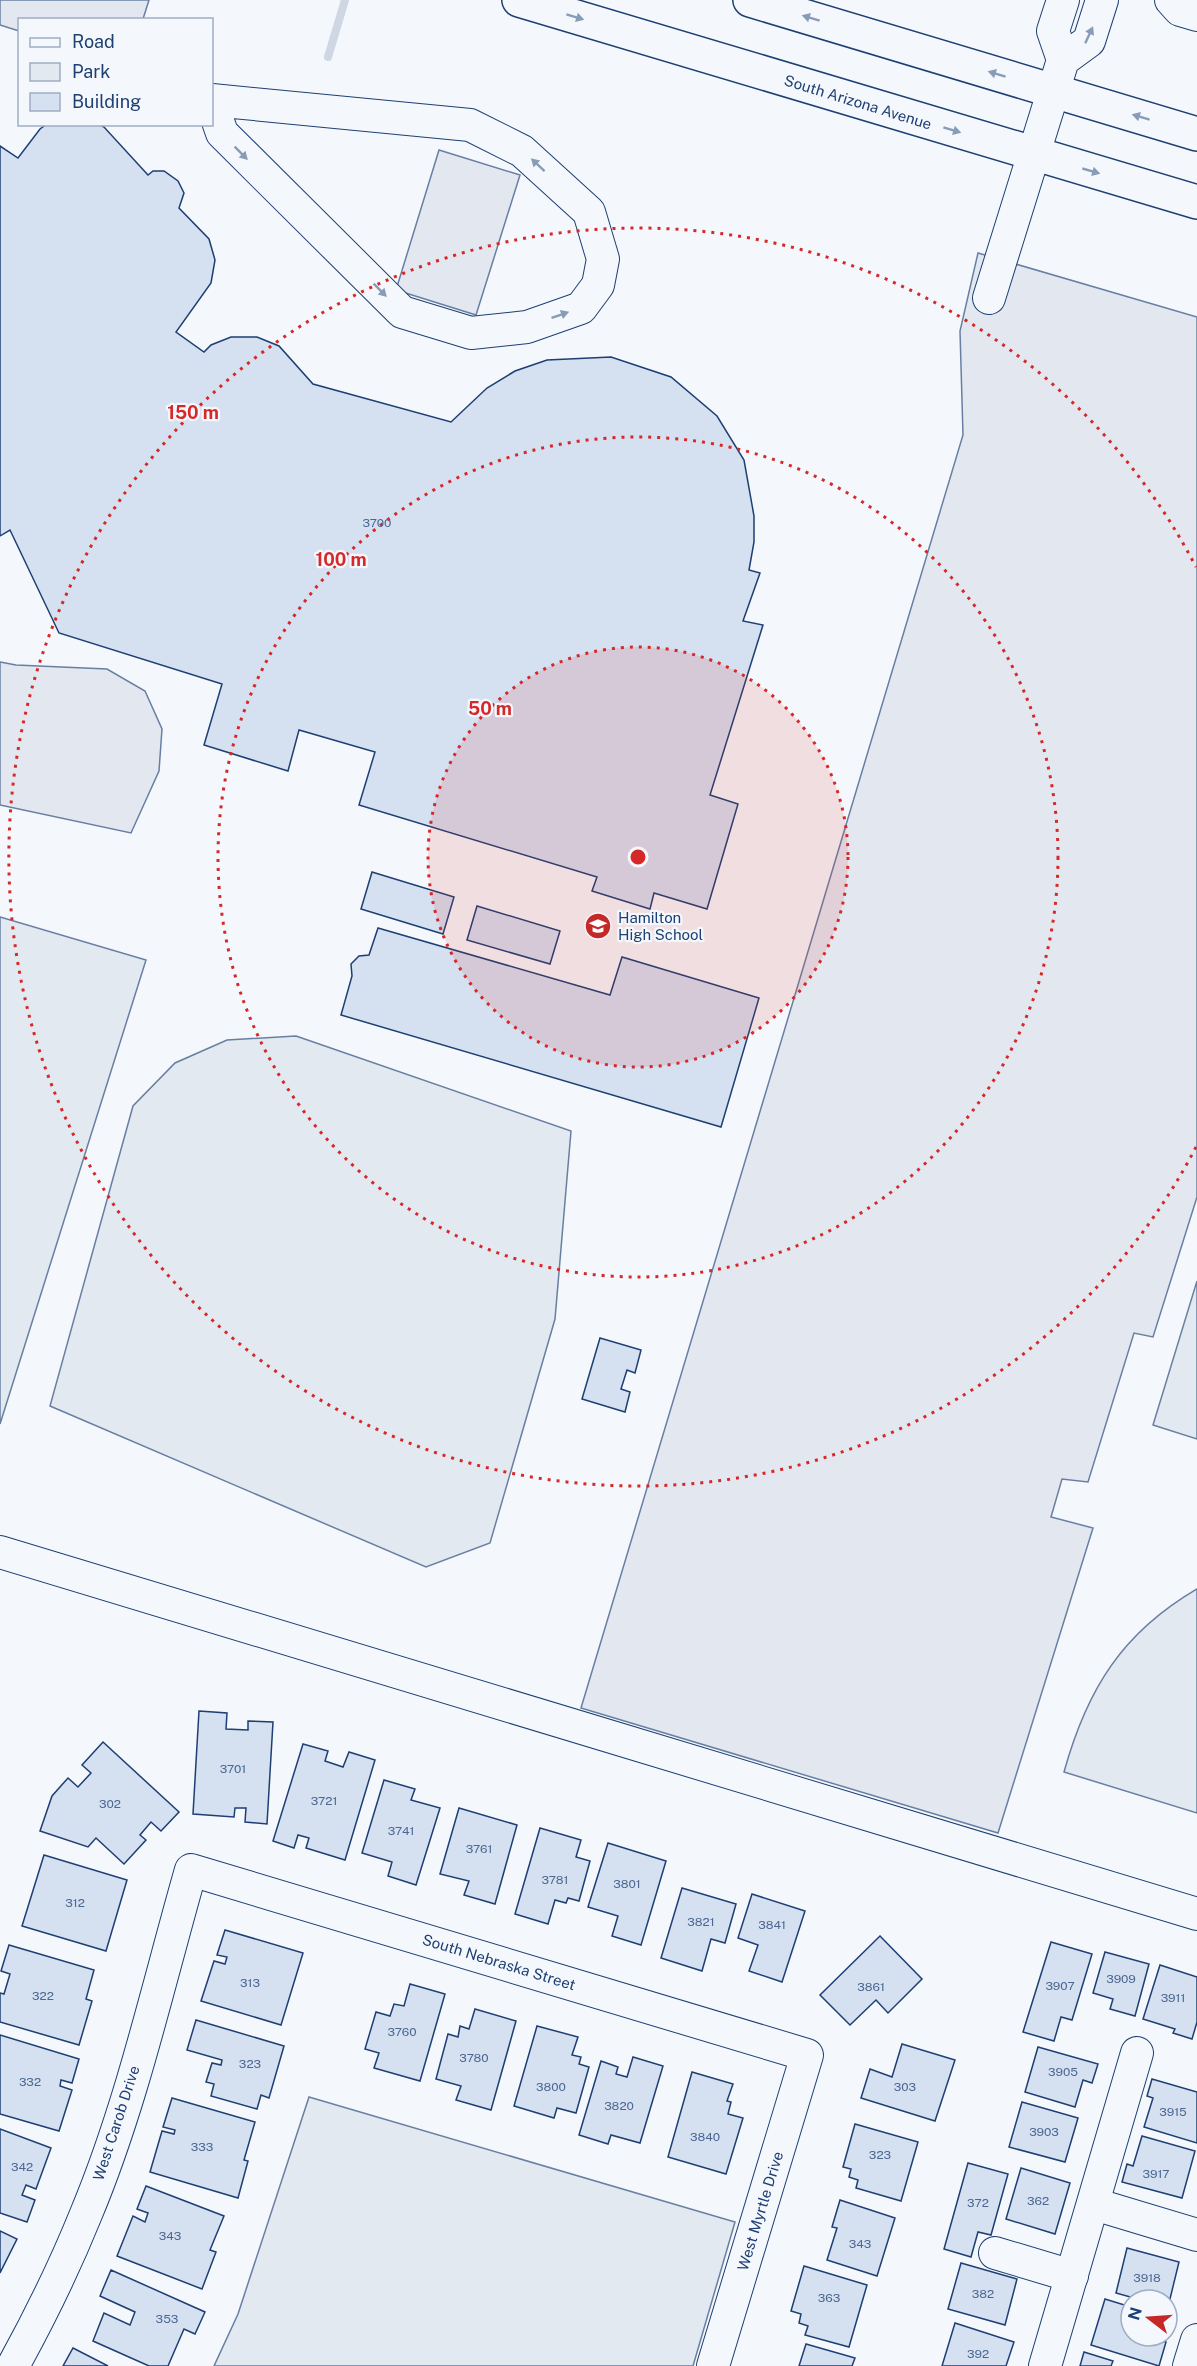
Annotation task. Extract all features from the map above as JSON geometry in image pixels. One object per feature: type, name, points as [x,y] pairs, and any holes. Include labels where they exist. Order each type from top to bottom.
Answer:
[{"type":"main road","name":"South Arizona Avenue","points":[[519,0],[1197,202]]},
{"type":"main road","points":[[750,0],[1197,134]]},
{"type":"street","points":[[1063,0],[1053,31],[1063,60]]},
{"type":"street","points":[[989,298],[1063,60],[1089,41],[1102,0]]},
{"type":"street","points":[[1171,0],[1180,10],[1197,15]]},
{"type":"street","points":[[213,102],[470,125],[522,151],[589,212],[603,259],[598,285],[581,308],[527,327],[471,333],[402,312],[222,134],[213,105]]},
{"type":"street","points":[[0,1552],[1197,1914]]},
{"type":"street","name":"South Nebraska Street","points":[[191,1870],[807,2055]]},
{"type":"street","name":"West Carob Drive","points":[[13,2366],[44,2311],[87,2213],[122,2112],[191,1870]]},
{"type":"street","points":[[1046,2366],[1137,2053]]},
{"type":"street","name":"West Myrtle Drive","points":[[713,2366],[807,2055]]},
{"type":"street","points":[[1094,2204],[1197,2235]]},
{"type":"street","points":[[995,2253],[1072,2276]]},
{"type":"street","points":[[1189,2366],[1197,2340]]},
{"type":"green space","points":[[0,917],[146,960],[0,1424]]},
{"type":"green space","points":[[296,1036],[571,1131],[555,1319],[490,1543],[426,1567],[50,1406],[133,1106],[175,1063],[227,1040]]},
{"type":"green space","points":[[1197,1281],[1197,1439],[1153,1425]]},
{"type":"green space","points":[[1197,1589],[1197,1813],[1064,1772],[1084,1715],[1096,1689],[1111,1666],[1148,1624]]},
{"type":"green space","points":[[309,2097],[735,2222],[693,2366],[214,2366],[238,2314]]},
{"type":"shaded area","points":[[0,0],[149,0],[143,18],[18,18],[18,31],[0,25]]},
{"type":"shaded area","points":[[439,150],[520,175],[476,315],[396,290]]},
{"type":"shaded area","points":[[978,253],[1197,317],[1197,1197],[1153,1337],[1134,1333],[1088,1482],[1062,1479],[1051,1517],[1093,1528],[998,1833],[581,1708],[963,435],[960,331]]},
{"type":"shaded area","points":[[0,662],[16,665],[107,669],[145,691],[162,729],[159,771],[131,833],[0,805]]},
{"type":"building","name":"Hamilton High School","points":[[44,126],[102,126],[148,175],[153,171],[164,171],[178,181],[184,193],[179,208],[209,239],[215,260],[211,283],[176,332],[204,352],[211,345],[231,337],[257,337],[279,346],[313,384],[451,422],[487,388],[515,371],[547,360],[611,357],[671,377],[717,416],[744,460],[754,516],[754,542],[749,570],[760,573],[743,621],[763,625],[710,795],[738,804],[707,909],[654,893],[650,909],[592,891],[597,877],[359,805],[375,752],[299,730],[288,771],[204,745],[222,684],[59,633],[10,530],[0,536],[0,146],[18,158]]},
{"type":"building","points":[[372,872],[454,897],[443,934],[361,909]]},
{"type":"building","points":[[477,906],[560,931],[550,964],[467,940]]},
{"type":"building","points":[[378,928],[610,995],[622,957],[759,998],[721,1127],[341,1015],[352,976],[351,964],[359,956],[369,955]]},
{"type":"building","points":[[600,1338],[641,1350],[635,1373],[627,1370],[621,1389],[630,1392],[625,1412],[582,1399]]},
{"type":"building","points":[[199,1711],[227,1713],[226,1729],[248,1730],[248,1721],[273,1722],[267,1824],[245,1822],[246,1808],[235,1808],[234,1817],[193,1814]]},
{"type":"building","points":[[103,1742],[179,1812],[161,1831],[151,1822],[140,1835],[146,1840],[124,1864],[96,1838],[88,1847],[40,1831],[52,1796],[68,1778],[78,1787],[91,1773],[82,1765]]},
{"type":"building","points":[[303,1744],[328,1751],[325,1761],[343,1767],[349,1752],[375,1760],[345,1860],[306,1848],[309,1838],[298,1835],[294,1848],[273,1841]]},
{"type":"building","points":[[384,1780],[415,1789],[411,1800],[440,1808],[416,1885],[388,1876],[392,1862],[362,1853]]},
{"type":"building","points":[[459,1808],[517,1825],[495,1904],[464,1895],[469,1881],[440,1874]]},
{"type":"building","points":[[540,1828],[581,1840],[576,1857],[590,1861],[579,1901],[568,1898],[566,1903],[555,1900],[548,1924],[515,1914]]},
{"type":"building","points":[[608,1843],[666,1861],[641,1945],[612,1936],[618,1916],[588,1907]]},
{"type":"building","points":[[44,1855],[127,1880],[106,1951],[22,1926]]},
{"type":"building","points":[[682,1888],[736,1904],[725,1943],[711,1939],[702,1971],[661,1958]]},
{"type":"building","points":[[752,1894],[805,1911],[782,1982],[749,1971],[758,1945],[738,1938]]},
{"type":"building","points":[[225,1930],[303,1953],[281,2025],[201,2001],[214,1961],[225,1964],[227,1957],[217,1955]]},
{"type":"building","points":[[880,1936],[922,1979],[888,2013],[876,2000],[850,2025],[820,1995]]},
{"type":"building","points":[[1051,1942],[1092,1954],[1072,2020],[1061,2017],[1054,2041],[1023,2032]]},
{"type":"building","points":[[9,1945],[94,1970],[86,1999],[92,2001],[79,2045],[0,2022],[0,1993],[4,1994],[10,1974],[1,1971]]},
{"type":"building","points":[[1105,1952],[1149,1964],[1135,2016],[1110,2009],[1113,1999],[1093,1993]]},
{"type":"building","points":[[1160,1965],[1197,1977],[1197,2022],[1192,2039],[1173,2033],[1175,2029],[1143,2019]]},
{"type":"building","points":[[410,1984],[445,1994],[420,2081],[374,2068],[379,2053],[365,2049],[376,2012],[390,2016],[394,2004],[404,2006]]},
{"type":"building","points":[[475,2009],[516,2021],[491,2110],[456,2100],[461,2086],[436,2079],[448,2034],[458,2037],[460,2026],[469,2029]]},
{"type":"building","points":[[196,2020],[284,2046],[269,2098],[261,2095],[257,2109],[211,2096],[214,2084],[206,2082],[212,2063],[221,2065],[222,2060],[187,2050]]},
{"type":"building","points":[[537,2026],[578,2037],[572,2055],[581,2057],[579,2064],[589,2067],[576,2113],[557,2108],[554,2118],[514,2106]]},
{"type":"building","points":[[0,2035],[79,2059],[72,2083],[61,2080],[60,2086],[72,2090],[59,2131],[0,2114]]},
{"type":"building","points":[[902,2044],[955,2060],[935,2121],[861,2098],[870,2069],[892,2077]]},
{"type":"building","points":[[1038,2047],[1098,2064],[1092,2083],[1083,2080],[1075,2107],[1025,2092]]},
{"type":"building","points":[[633,2057],[663,2066],[640,2143],[611,2135],[608,2144],[579,2135],[601,2061],[618,2067],[616,2074],[627,2077]]},
{"type":"building","points":[[692,2072],[733,2084],[727,2101],[731,2102],[728,2114],[743,2118],[726,2174],[668,2157]]},
{"type":"building","points":[[1152,2079],[1197,2092],[1197,2143],[1144,2127],[1153,2098],[1147,2096]]},
{"type":"building","points":[[172,2098],[255,2122],[244,2160],[248,2161],[238,2198],[150,2172],[162,2131],[174,2134],[175,2130],[163,2127]]},
{"type":"building","points":[[1022,2102],[1078,2118],[1065,2162],[1009,2147]]},
{"type":"building","points":[[855,2124],[918,2142],[901,2201],[856,2188],[858,2180],[849,2177],[851,2169],[843,2167]]},
{"type":"building","points":[[0,2129],[51,2148],[36,2189],[26,2185],[22,2195],[35,2200],[27,2222],[0,2213]]},
{"type":"building","points":[[1142,2136],[1195,2151],[1182,2198],[1122,2182],[1127,2164],[1133,2166]]},
{"type":"building","points":[[968,2163],[1008,2174],[991,2235],[978,2232],[971,2257],[944,2249]]},
{"type":"building","points":[[1021,2168],[1070,2183],[1055,2234],[1006,2219]]},
{"type":"building","points":[[146,2186],[224,2216],[210,2250],[216,2252],[202,2289],[117,2256],[133,2216],[145,2222],[148,2213],[137,2209]]},
{"type":"building","points":[[840,2200],[895,2218],[877,2276],[827,2260],[837,2228],[832,2227]]},
{"type":"building","points":[[0,2231],[17,2239],[0,2273]]},
{"type":"building","points":[[1127,2248],[1179,2262],[1173,2288],[1119,2288],[1119,2294],[1116,2293]]},
{"type":"building","points":[[961,2263],[1017,2279],[1005,2325],[948,2309]]},
{"type":"building","points":[[804,2266],[867,2285],[849,2347],[805,2335],[808,2326],[799,2323],[801,2314],[791,2311]]},
{"type":"building","points":[[111,2270],[205,2312],[195,2334],[184,2329],[168,2366],[149,2366],[93,2341],[104,2313],[130,2325],[135,2312],[100,2296]]},
{"type":"building","points":[[1105,2299],[1119,2303],[1119,2348],[1164,2348],[1159,2366],[1091,2345]]},
{"type":"building","points":[[955,2323],[1014,2342],[1006,2366],[942,2366]]},
{"type":"building","points":[[806,2344],[855,2358],[852,2366],[799,2366]]},
{"type":"building","points":[[73,2348],[108,2366],[63,2366]]},
{"type":"building","points":[[1084,2352],[1113,2361],[1111,2366],[1080,2366]]},
{"type":"waterway","points":[[328,57],[345,0]]},
{"type":"place","name":"Hamilton High School","points":[[598,926]]}]
